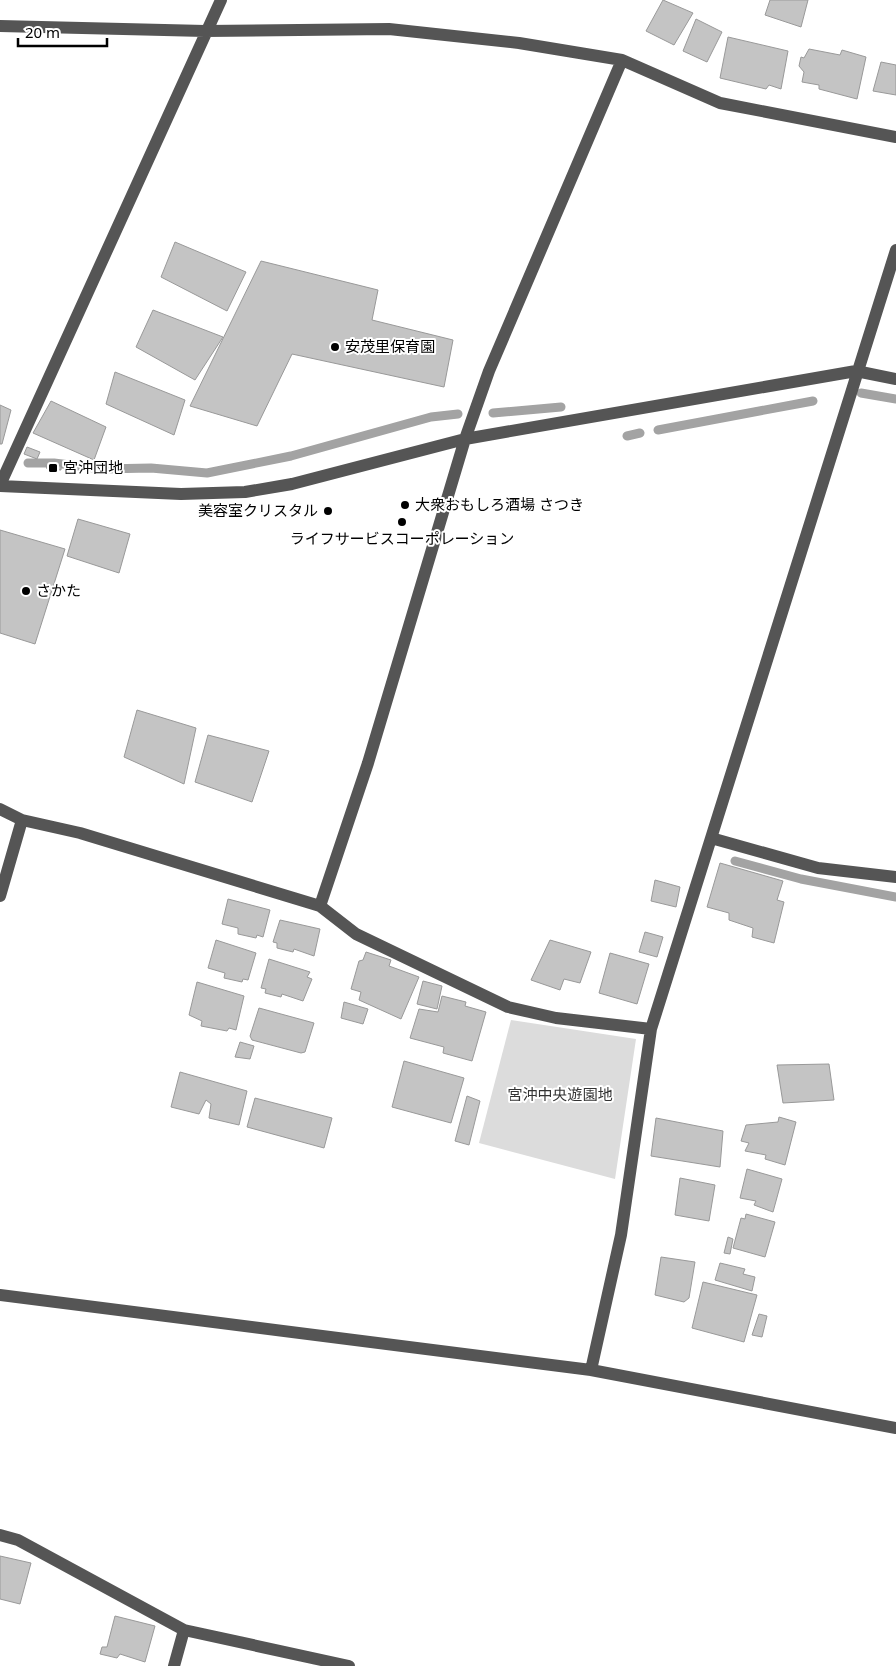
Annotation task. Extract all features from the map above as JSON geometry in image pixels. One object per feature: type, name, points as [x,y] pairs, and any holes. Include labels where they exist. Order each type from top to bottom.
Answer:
[{"type":"street","points":[[220,0],[0,485],[181,494],[245,492],[292,484],[465,439],[856,371],[896,379]]},
{"type":"street","points":[[0,26],[205,31],[389,29],[519,43],[622,60],[720,104],[896,137]]},
{"type":"street","points":[[320,906],[405,644],[465,439],[489,371],[622,60]]},
{"type":"street","points":[[591,1370],[621,1235],[651,1029],[856,371],[891,280],[896,250]]},
{"type":"street","points":[[0,809],[22,820],[80,833],[320,906],[356,934],[508,1007],[556,1018],[651,1029]]},
{"type":"street","points":[[0,896],[22,820]]},
{"type":"street","points":[[711,838],[818,868],[896,876]]},
{"type":"street","points":[[0,1295],[591,1370],[896,1428]]},
{"type":"street","points":[[0,1535],[18,1540],[184,1630],[349,1666]]},
{"type":"street","points":[[174,1666],[184,1630]]},
{"type":"green space","name":"宮沖中央遊園地","points":[[511,1020],[636,1039],[615,1179],[479,1143]]},
{"type":"building","points":[[663,0],[693,13],[674,45],[646,31]]},
{"type":"building","points":[[770,0],[808,0],[801,27],[765,15]]},
{"type":"building","points":[[696,19],[722,32],[707,62],[683,51]]},
{"type":"building","points":[[728,37],[788,51],[781,89],[769,85],[766,89],[720,78]]},
{"type":"building","points":[[809,49],[840,55],[842,50],[866,57],[857,99],[819,89],[819,85],[802,82],[804,72],[799,66],[801,57],[804,58]]},
{"type":"building","points":[[881,62],[896,65],[896,95],[873,91]]},
{"type":"building","points":[[175,242],[246,272],[227,311],[161,277]]},
{"type":"building","name":"安茂里保育園","points":[[261,261],[378,290],[372,320],[453,340],[444,387],[292,354],[257,426],[190,406]]},
{"type":"building","points":[[153,310],[223,337],[195,380],[136,347]]},
{"type":"building","points":[[115,372],[185,400],[174,435],[106,404]]},
{"type":"building","points":[[51,401],[106,427],[94,460],[33,433]]},
{"type":"building","points":[[0,405],[11,410],[2,444],[0,444]]},
{"type":"building","points":[[27,447],[40,452],[37,459],[24,454]]},
{"type":"building","points":[[46,465],[61,466],[61,470],[47,469]]},
{"type":"building","points":[[78,519],[130,534],[119,573],[67,556]]},
{"type":"building","name":"さかた","points":[[0,530],[65,549],[35,644],[0,633]]},
{"type":"building","points":[[137,710],[196,728],[184,784],[124,757]]},
{"type":"building","points":[[208,735],[269,751],[252,802],[195,782]]},
{"type":"building","points":[[720,863],[783,881],[777,900],[784,902],[774,943],[752,937],[753,928],[729,920],[729,913],[707,907]]},
{"type":"building","points":[[655,880],[680,887],[676,907],[651,901]]},
{"type":"building","points":[[228,899],[270,910],[263,937],[257,935],[256,938],[238,934],[238,928],[222,924]]},
{"type":"building","points":[[280,920],[320,929],[314,956],[294,949],[293,952],[277,948],[277,943],[273,942]]},
{"type":"building","points":[[645,932],[663,937],[657,957],[639,952]]},
{"type":"building","points":[[216,940],[256,953],[248,980],[243,979],[242,982],[224,978],[225,973],[208,968]]},
{"type":"building","points":[[550,940],[591,952],[580,983],[564,979],[560,990],[531,980]]},
{"type":"building","points":[[366,952],[391,960],[389,966],[419,977],[401,1019],[359,1000],[361,992],[351,989],[359,961],[363,960]]},
{"type":"building","points":[[610,953],[649,964],[637,1004],[599,993]]},
{"type":"building","points":[[269,959],[310,972],[307,977],[312,979],[303,1001],[282,994],[281,997],[265,993],[266,989],[261,988]]},
{"type":"building","points":[[423,981],[442,986],[437,1009],[417,1004]]},
{"type":"building","points":[[197,982],[244,996],[236,1030],[229,1028],[227,1031],[201,1026],[202,1021],[189,1015]]},
{"type":"building","points":[[442,996],[466,1002],[465,1006],[486,1012],[472,1061],[443,1053],[444,1047],[410,1038],[419,1009],[438,1012]]},
{"type":"building","points":[[344,1002],[368,1009],[363,1024],[341,1018]]},
{"type":"building","points":[[259,1008],[314,1023],[305,1052],[301,1053],[252,1040],[250,1036]]},
{"type":"building","points":[[240,1042],[254,1046],[250,1059],[235,1057]]},
{"type":"building","points":[[404,1061],[464,1078],[451,1123],[392,1107]]},
{"type":"building","points":[[829,1064],[834,1100],[783,1103],[777,1065]]},
{"type":"building","points":[[180,1072],[247,1091],[239,1125],[209,1118],[211,1104],[206,1100],[199,1114],[171,1107]]},
{"type":"building","points":[[467,1096],[480,1101],[469,1145],[455,1141]]},
{"type":"building","points":[[255,1098],[332,1118],[324,1148],[247,1127]]},
{"type":"building","points":[[779,1117],[796,1122],[785,1165],[765,1159],[766,1155],[745,1151],[749,1143],[741,1141],[746,1125],[778,1122]]},
{"type":"building","points":[[656,1118],[723,1131],[720,1167],[651,1156]]},
{"type":"building","points":[[747,1169],[782,1179],[773,1212],[754,1205],[756,1201],[740,1198]]},
{"type":"building","points":[[680,1178],[715,1185],[709,1221],[675,1215]]},
{"type":"building","points":[[746,1214],[775,1222],[765,1257],[733,1248],[741,1218],[745,1219]]},
{"type":"building","points":[[728,1237],[733,1239],[730,1254],[724,1253]]},
{"type":"building","points":[[661,1257],[695,1262],[689,1298],[684,1302],[655,1295]]},
{"type":"building","points":[[720,1263],[745,1269],[743,1274],[755,1277],[752,1291],[715,1280]]},
{"type":"building","points":[[703,1282],[757,1295],[744,1342],[692,1328]]},
{"type":"building","points":[[759,1314],[767,1316],[762,1337],[752,1335]]},
{"type":"building","points":[[0,1556],[31,1563],[20,1604],[0,1599]]},
{"type":"building","points":[[115,1616],[155,1626],[145,1662],[120,1654],[117,1658],[100,1654],[102,1647],[107,1647]]},
{"type":"waterway","points":[[861,393],[896,399]]},
{"type":"waterway","points":[[658,430],[813,401]]},
{"type":"waterway","points":[[493,413],[561,407]]},
{"type":"waterway","points":[[28,463],[54,463],[102,469],[151,468],[207,473],[291,456],[431,417],[458,414]]},
{"type":"waterway","points":[[627,436],[640,433]]},
{"type":"waterway","points":[[735,861],[801,879],[896,897]]},
{"type":"place","name":"安茂里保育園","points":[[335,347]]},
{"type":"place","name":"宮沖団地","points":[[53,468]]},
{"type":"place","name":"大衆おもしろ酒場 さつき","points":[[405,505]]},
{"type":"place","name":"美容室クリスタル","points":[[328,511]]},
{"type":"place","name":"ライフサービスコーポレーション","points":[[402,522]]},
{"type":"place","name":"さかた","points":[[26,591]]}]
